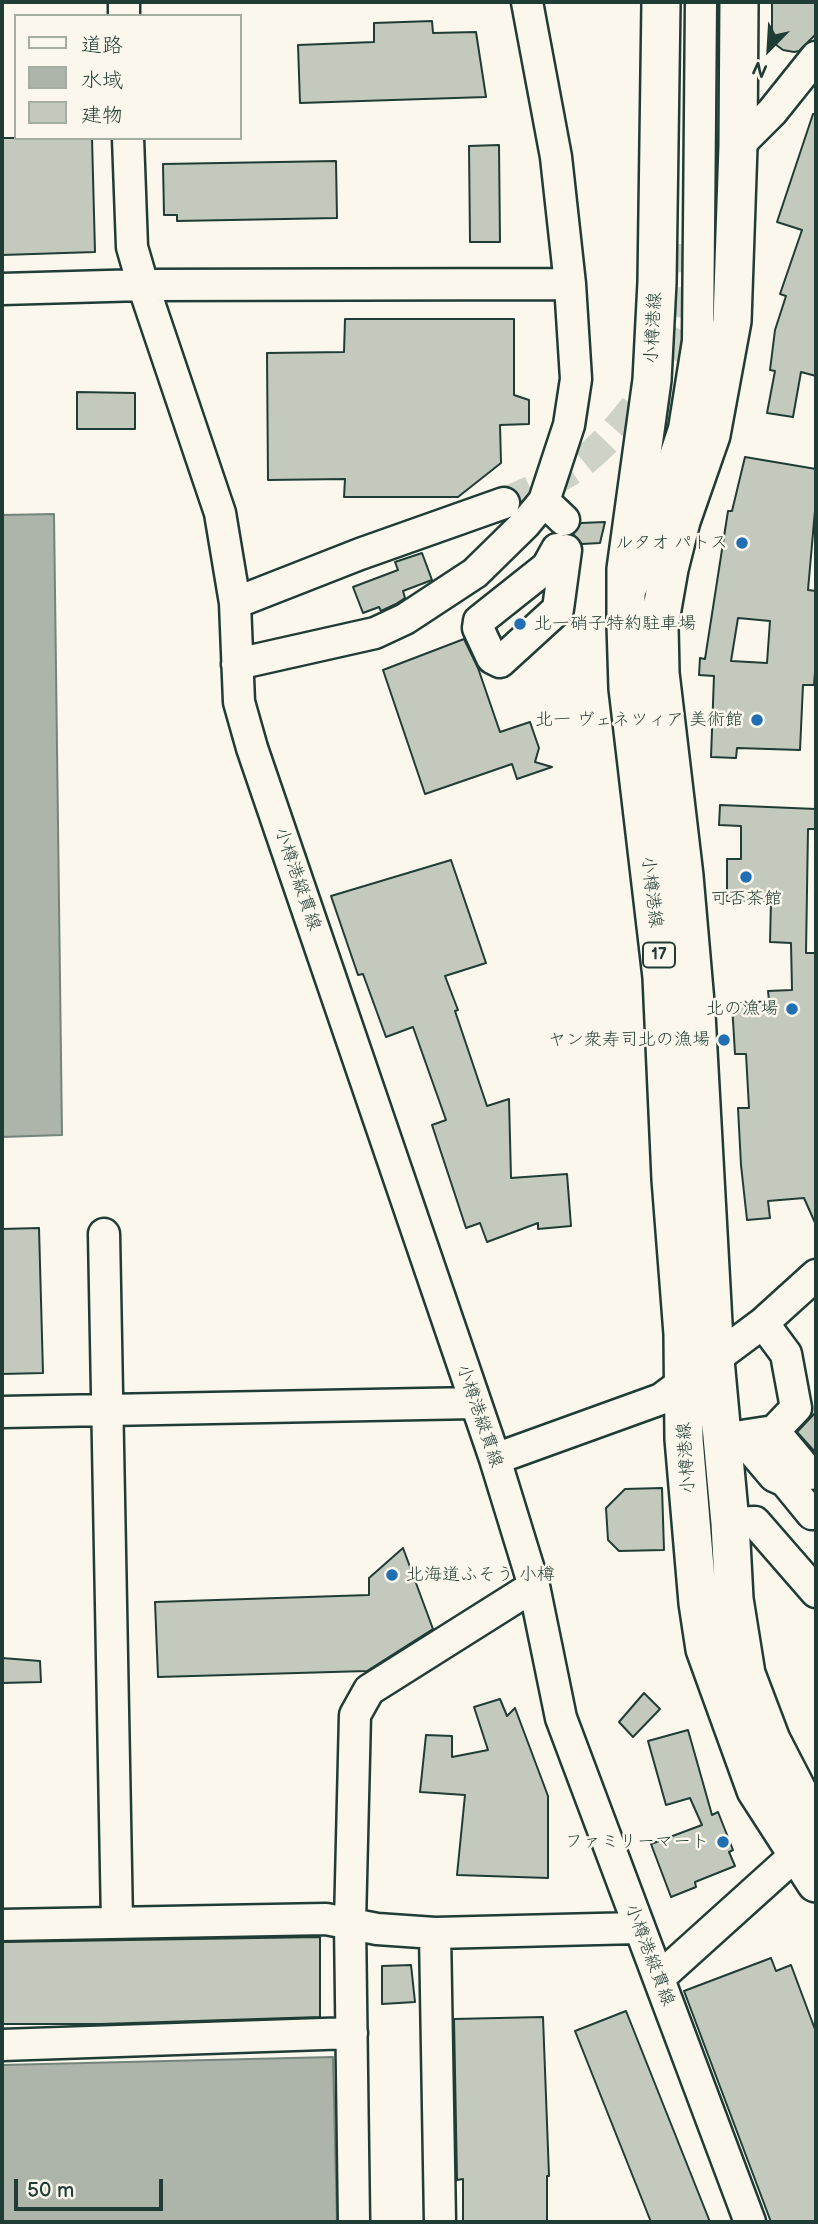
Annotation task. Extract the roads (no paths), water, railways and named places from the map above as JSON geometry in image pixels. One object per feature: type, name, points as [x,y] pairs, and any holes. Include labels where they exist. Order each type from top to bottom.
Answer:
[{"type":"main road","name":"小樽港線","points":[[661,2],[657,282],[652,380],[626,569],[626,597],[628,688],[662,977],[671,1179],[683,1334],[684,1439],[698,1602],[705,1649],[756,1790],[806,1845],[816,1882]]},
{"type":"main road","name":"小樽港線","points":[[739,2],[738,146],[732,321],[711,435],[681,521],[659,626],[660,673],[684,876],[696,1014],[715,1360],[732,1438],[730,1523],[734,1599],[746,1674],[771,1740],[816,1823]]},
{"type":"street","points":[[237,664],[363,636],[405,619],[554,525],[576,379],[570,284],[556,157],[527,2]]},
{"type":"street","points":[[681,244],[684,2]]},
{"type":"street","points":[[626,597],[644,563],[684,429],[698,341],[701,2]]},
{"type":"street","points":[[713,244],[716,2]]},
{"type":"street","points":[[738,146],[772,112],[816,57]]},
{"type":"street","name":"小樽港縦貫線","points":[[128,140],[132,247],[220,513],[234,603],[239,702],[252,748],[495,1459],[534,1586],[561,1718],[750,2222]]},
{"type":"street","points":[[2,289],[143,285],[570,284]]},
{"type":"street","points":[[234,603],[503,503]]},
{"type":"street","points":[[104,1234],[117,1923]]},
{"type":"street","points":[[495,1459],[661,1399],[763,1323],[816,1275]]},
{"type":"street","points":[[732,1438],[774,1431],[796,1408],[786,1354],[763,1323]]},
{"type":"street","points":[[2,1412],[475,1404]]},
{"type":"street","points":[[774,1431],[810,1474],[816,1469]]},
{"type":"street","points":[[732,1438],[770,1450],[785,1468],[785,1481],[812,1514],[816,1513]]},
{"type":"street","points":[[730,1523],[755,1522],[816,1592]]},
{"type":"street","points":[[354,2222],[350,1923],[355,1715],[369,1690],[534,1586]]},
{"type":"street","points":[[659,1978],[806,1845]]},
{"type":"street","points":[[2,1925],[327,1919],[377,1929],[435,1933],[638,1928]]},
{"type":"street","points":[[435,1933],[440,2222]]},
{"type":"street","points":[[2,2045],[352,2034]]},
{"type":"water","points":[[54,514],[62,1135],[2,1137],[2,515]]},
{"type":"water","points":[[333,2057],[337,2222],[2,2222],[2,2065]]},
{"type":"tunnel","points":[[678,317],[681,301],[681,244]]},
{"type":"tunnel","points":[[504,503],[567,473],[608,439],[663,365],[690,313],[699,289]]},
{"type":"place","name":"ルタオ パトス","points":[[742,543]]},
{"type":"place","name":"北一硝子特約駐車場","points":[[520,624]]},
{"type":"place","name":"北一 ヴェネツィア 美術館","points":[[757,720]]},
{"type":"place","name":"可否茶館","points":[[746,877]]},
{"type":"place","name":"北の漁場","points":[[792,1009]]},
{"type":"place","name":"ヤン衆寿司北の漁場","points":[[724,1040]]},
{"type":"place","name":"北海道ふそう 小樽","points":[[392,1575]]},
{"type":"place","name":"ファミリーマート","points":[[723,1842]]}]
